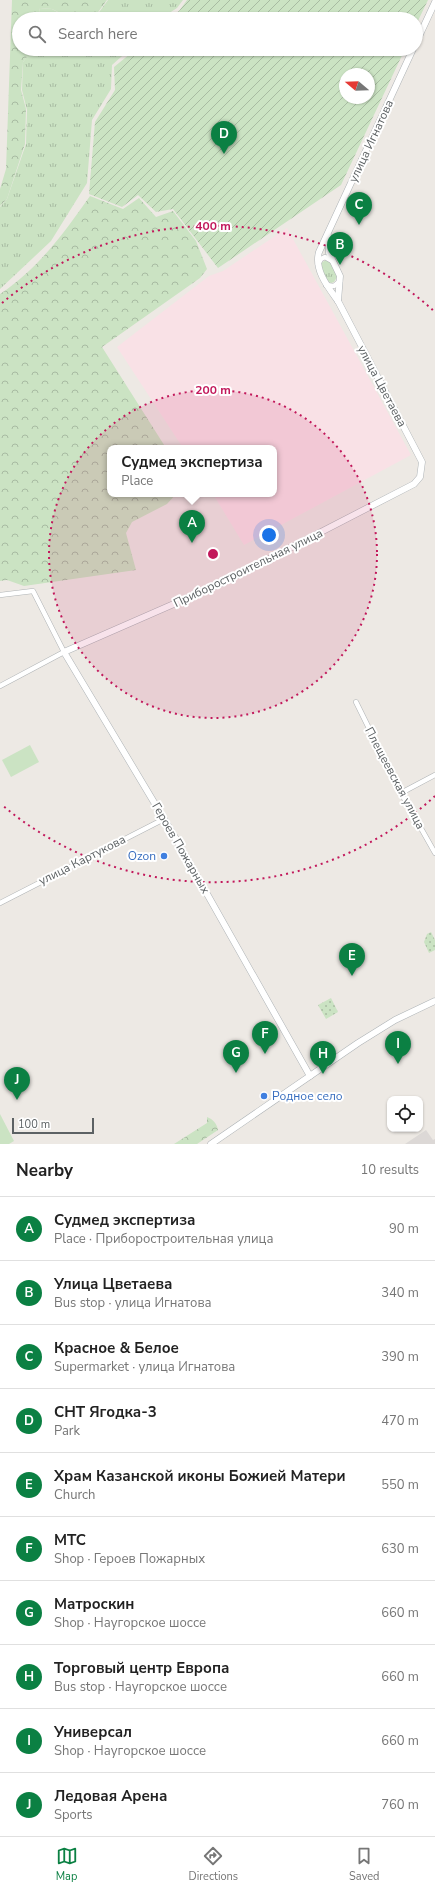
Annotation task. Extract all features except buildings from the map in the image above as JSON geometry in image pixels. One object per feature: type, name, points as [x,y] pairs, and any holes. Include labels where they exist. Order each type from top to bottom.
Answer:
[{"type":"main road","points":[[423,28],[435,2]]},
{"type":"main road","name":"улица Игнатова","points":[[318,264],[319,252],[410,56]]},
{"type":"main road","name":"улица Игнатова","points":[[328,233],[329,253],[340,276],[340,280]]},
{"type":"main road","name":"улица Цветаева","points":[[318,264],[326,285],[338,302],[419,456],[422,462],[422,471]]},
{"type":"main road","points":[[338,302],[340,280]]},
{"type":"main road","name":"Приборостроительная улица","points":[[64,652],[245,572],[414,484],[420,477],[422,471]]},
{"type":"main road","name":"Героев Пожарных","points":[[64,652],[164,819],[292,1047],[310,1076]]},
{"type":"main road","points":[[211,1144],[395,1020],[435,1001]]},
{"type":"street","points":[[318,264],[323,258],[332,260]]},
{"type":"street","points":[[326,285],[334,286],[340,280]]},
{"type":"street","points":[[0,595],[33,591],[64,652]]},
{"type":"street","name":"Приборостроительная улица","points":[[0,686],[64,652]]},
{"type":"street","name":"Плещеевская улица","points":[[356,702],[401,793],[435,853]]},
{"type":"street","points":[[401,793],[435,775]]},
{"type":"street","name":"улица Картукова","points":[[0,903],[164,819]]},
{"type":"shaded area","points":[[287,228],[411,455],[244,545],[215,497],[277,497],[277,445],[181,445],[117,347],[209,276],[223,271]]},
{"type":"shaded area","points":[[426,1130],[433,1140],[435,1139],[435,1144],[405,1144]]},
{"type":"green space","points":[[12,0],[107,0],[98,12],[58,12],[52,9],[40,8],[39,12],[12,12],[12,56],[28,56],[23,62],[21,90],[26,109],[25,144],[7,199],[0,206],[0,189],[6,169]]},
{"type":"green space","points":[[108,0],[183,0],[177,8],[171,12],[99,12]]},
{"type":"green space","points":[[187,0],[428,0],[422,12],[177,12]]},
{"type":"green space","points":[[40,8],[52,9],[57,12],[39,12]]},
{"type":"green space","points":[[28,56],[122,56],[112,65],[111,89],[92,120],[87,183],[51,241],[0,289],[0,207],[7,199],[26,144],[27,110],[22,90],[23,62]]},
{"type":"green space","points":[[127,56],[402,56],[341,185],[218,268],[173,209],[156,212],[138,195],[122,207],[89,194],[95,122],[115,90],[114,67]]},
{"type":"green space","points":[[90,196],[123,209],[139,198],[156,217],[173,211],[196,241],[207,269],[200,278],[102,347],[164,445],[107,445],[107,497],[173,497],[167,504],[132,522],[126,533],[136,570],[24,586],[7,580],[0,581],[0,294],[14,284],[50,250]]},
{"type":"green space","points":[[326,260],[330,261],[337,277],[334,282],[331,283],[323,274],[321,263]]},
{"type":"green space","points":[[30,745],[39,762],[11,777],[2,760]]},
{"type":"green space","points":[[431,932],[435,940],[435,950],[429,953],[424,942],[427,934]]},
{"type":"green space","points":[[331,998],[338,1012],[326,1019],[318,1005]]},
{"type":"green space","points":[[0,1114],[14,1141],[9,1144],[0,1144]]},
{"type":"green space","points":[[207,1117],[214,1122],[218,1130],[197,1144],[174,1144],[207,1123]]},
{"type":"place","name":"СНТ Ягодка-3","points":[[224,154]]},
{"type":"place","name":"Красное & Белое","points":[[359,225]]},
{"type":"place","name":"Улица Цветаева","points":[[340,265]]},
{"type":"place","name":"Судмед экспертиза","points":[[192,543]]},
{"type":"place","name":"Ozon","points":[[164,856]]},
{"type":"place","name":"Храм Казанской иконы Божией Матери","points":[[352,976]]},
{"type":"place","name":"МТС","points":[[265,1054]]},
{"type":"place","name":"Универсал","points":[[398,1064]]},
{"type":"place","name":"Матроскин","points":[[236,1073]]},
{"type":"place","name":"Торговый центр Европа","points":[[323,1074]]},
{"type":"place","name":"Родное село","points":[[264,1096]]},
{"type":"place","name":"Ледовая Арена","points":[[17,1100]]}]
